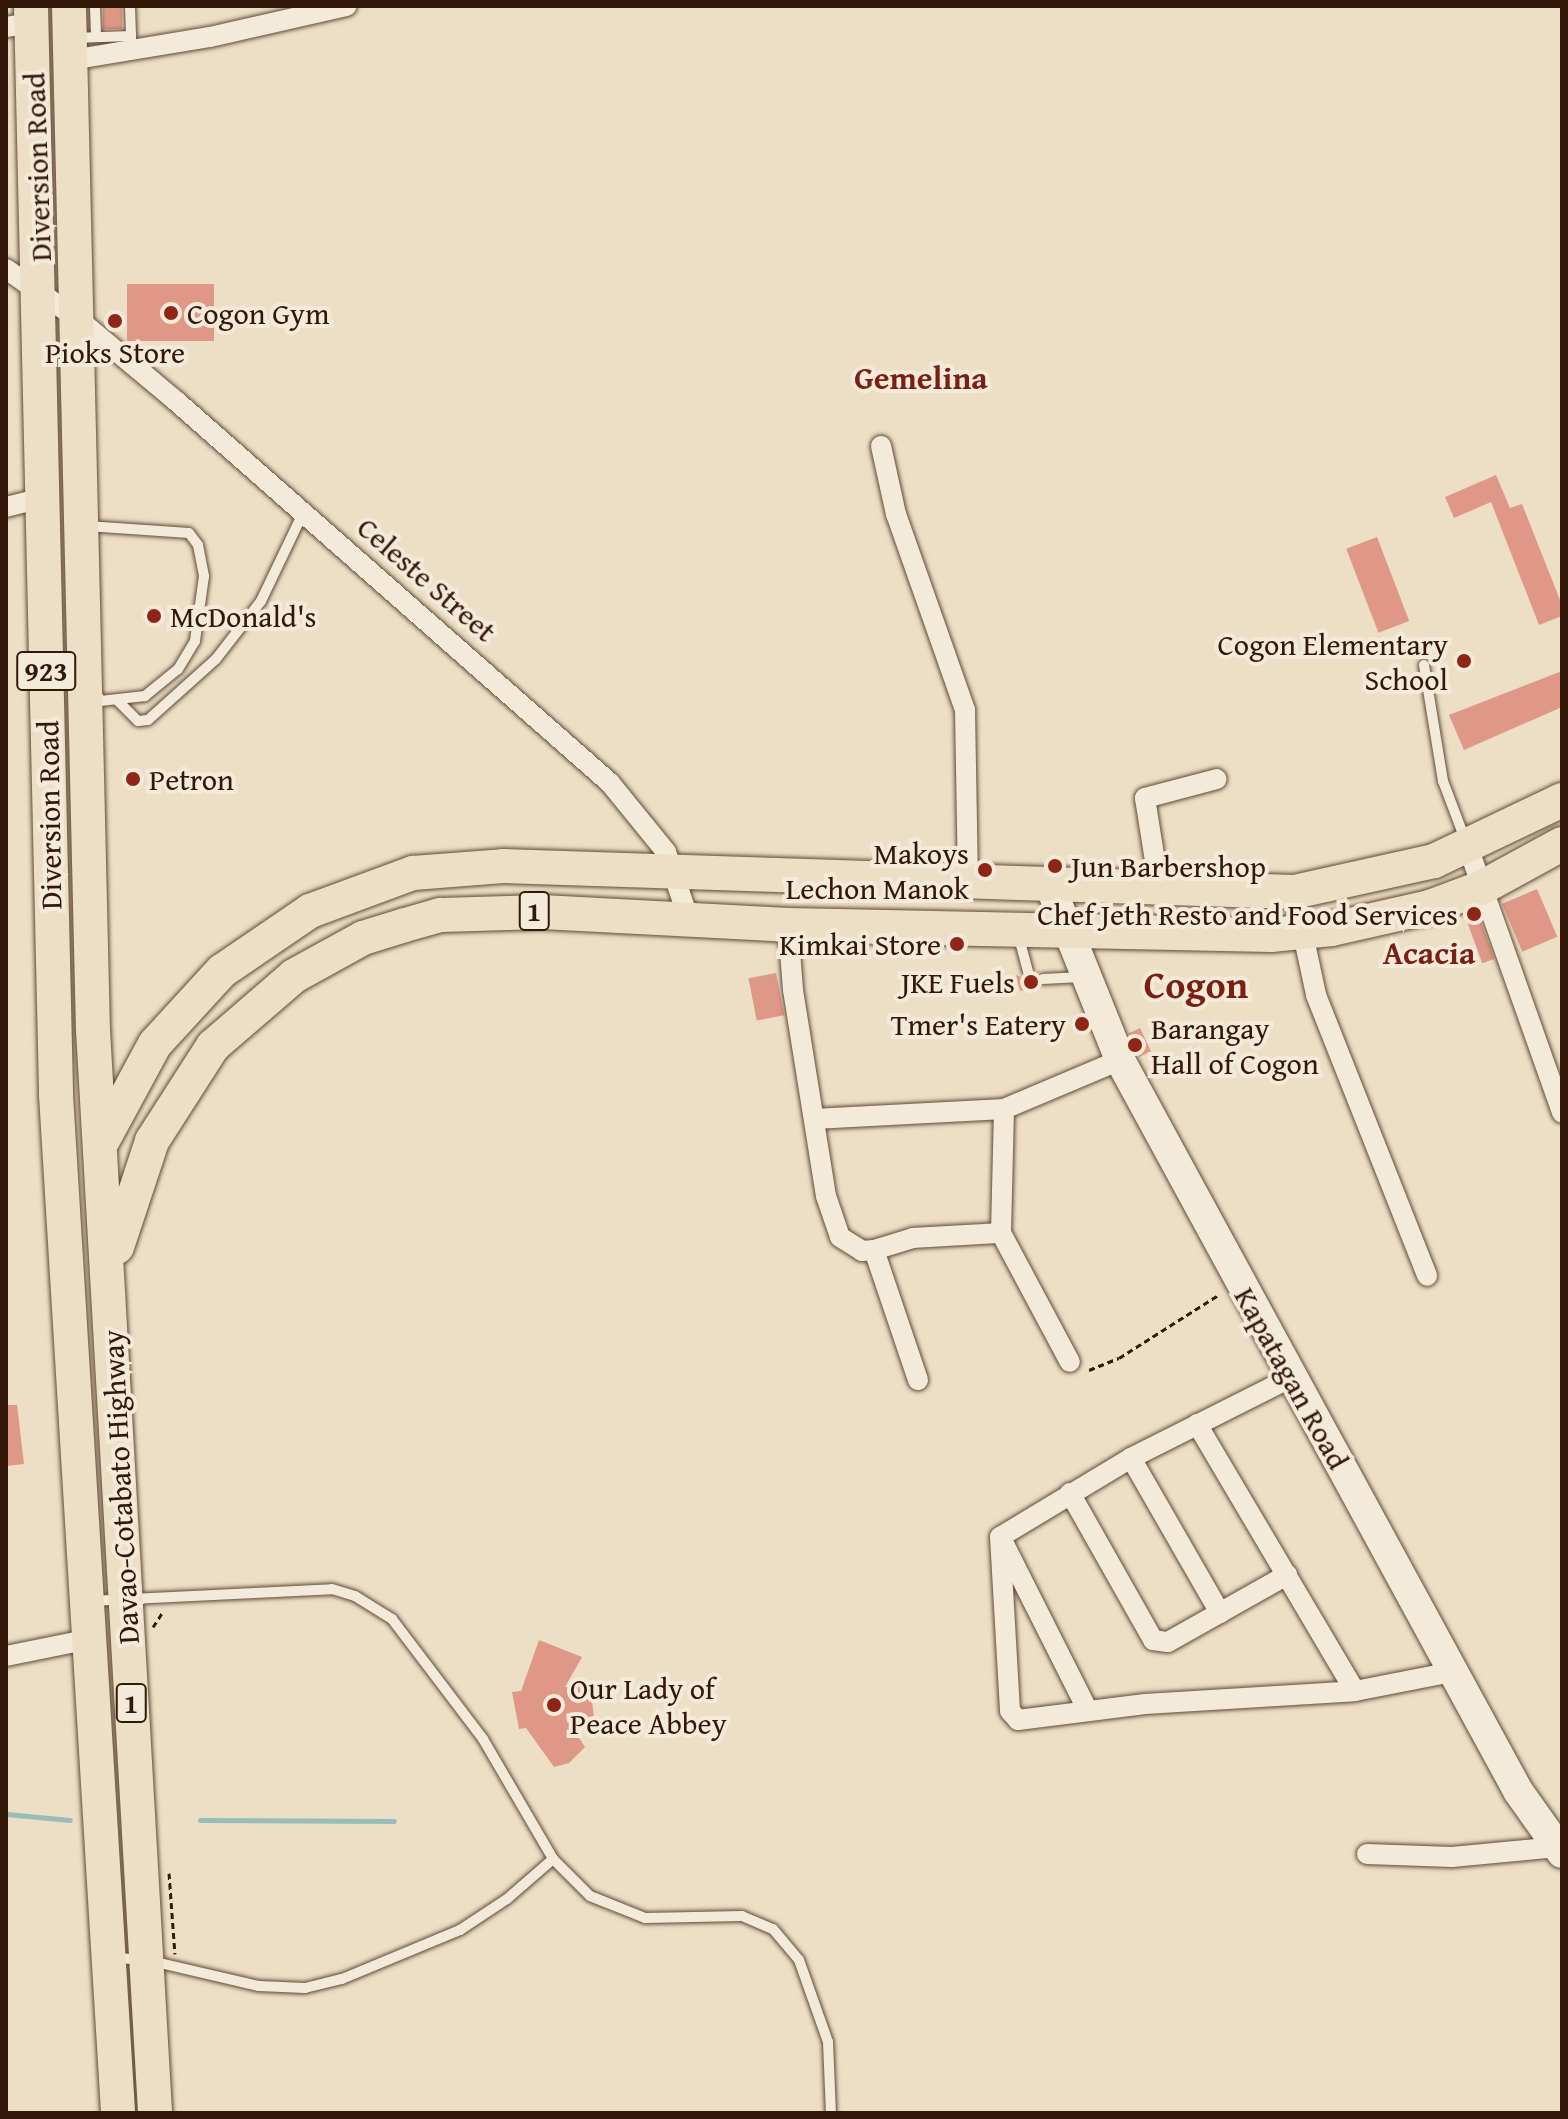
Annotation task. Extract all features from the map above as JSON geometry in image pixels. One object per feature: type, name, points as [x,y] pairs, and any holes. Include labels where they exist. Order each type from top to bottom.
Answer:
[{"type":"highway","name":"Diversion Road","points":[[23,19],[40,290],[56,1095],[72,1336]]},
{"type":"highway","name":"Diversion Road","points":[[76,35],[83,659],[93,1030],[110,1292]]},
{"type":"highway","name":"1","points":[[68,1267],[101,1145],[155,1044],[200,992],[249,950],[310,911],[376,884],[451,868],[503,866],[1160,892],[1294,892],[1394,873],[1468,847],[1562,800]]},
{"type":"highway","name":"1","points":[[110,1292],[129,1202],[164,1116],[213,1046],[294,976],[363,938],[441,915],[542,912],[788,925],[1301,933],[1402,915],[1483,887],[1562,844]]},
{"type":"highway","points":[[93,1030],[109,1055],[123,1061],[138,1057],[155,1044]]},
{"type":"highway","name":"Davao-Cotabato Highway","points":[[110,1292],[155,2113]]},
{"type":"highway","name":"Davao-Cotabato Highway","points":[[72,1336],[118,2113]]},
{"type":"main road","name":"Kapatagan Road","points":[[1051,888],[1084,977],[1120,1060],[1518,1791],[1561,1849]]},
{"type":"street","points":[[76,35],[131,43],[347,6]]},
{"type":"street","name":"Celeste Street","points":[[6,269],[78,319],[303,511],[610,783],[648,827],[675,874],[689,920]]},
{"type":"street","points":[[881,446],[896,514],[965,710],[968,883]]},
{"type":"street","points":[[6,507],[43,498]]},
{"type":"street","points":[[1160,892],[1145,798],[1217,779]]},
{"type":"street","points":[[1468,847],[1562,1113]]},
{"type":"street","points":[[1294,892],[1316,995],[1427,1276]]},
{"type":"street","points":[[788,925],[826,1196],[840,1237],[862,1251],[913,1238],[1001,1233]]},
{"type":"street","points":[[814,1119],[1004,1109],[1120,1060]]},
{"type":"street","points":[[1004,1109],[1001,1233],[1070,1362]]},
{"type":"street","points":[[874,1250],[918,1380]]},
{"type":"street","points":[[1000,1537],[1131,1458],[1292,1377]]},
{"type":"street","points":[[1197,1424],[1355,1691]]},
{"type":"street","points":[[1131,1458],[1220,1613]]},
{"type":"street","points":[[1070,1493],[1153,1640],[1168,1642],[1287,1575]]},
{"type":"street","points":[[1000,1537],[1010,1711],[1018,1720],[1088,1711],[1355,1691],[1452,1672]]},
{"type":"street","points":[[1000,1537],[1088,1711]]},
{"type":"street","points":[[6,1656],[90,1639]]},
{"type":"street","points":[[1367,1854],[1452,1857],[1561,1849]]},
{"type":"lane","points":[[95,6],[76,35],[131,43],[130,6]]},
{"type":"lane","points":[[117,700],[138,721],[148,720],[216,659],[261,601],[303,511]]},
{"type":"lane","points":[[81,526],[176,528],[189,533],[198,545],[204,576],[195,641],[178,669],[157,688],[117,700],[100,701],[83,659]]},
{"type":"lane","points":[[1424,665],[1443,781],[1468,847]]},
{"type":"lane","points":[[1017,929],[1028,972]]},
{"type":"lane","points":[[1043,979],[1084,977]]},
{"type":"lane","points":[[88,1601],[125,1602],[332,1589],[355,1596],[392,1619],[435,1670],[483,1739],[553,1859],[590,1896],[645,1918],[742,1916],[773,1929],[799,1960],[828,2042],[831,2113]]},
{"type":"lane","points":[[109,1958],[147,1960],[259,1986],[305,1988],[342,1979],[460,1930],[507,1899],[553,1859]]},
{"type":"path","points":[[1070,1362],[1085,1370],[1102,1367],[1239,1281]]},
{"type":"building","points":[[103,6],[122,6],[122,29],[103,29]]},
{"type":"building","name":"Cogon Gym","points":[[127,284],[214,284],[214,341],[127,341]]},
{"type":"building","points":[[1496,475],[1510,508],[1522,504],[1562,605],[1562,616],[1539,625],[1491,502],[1454,518],[1445,497]]},
{"type":"building","points":[[1377,537],[1409,621],[1378,633],[1346,549]]},
{"type":"building","points":[[1562,671],[1562,707],[1464,750],[1449,715]]},
{"type":"building","points":[[1537,889],[1557,937],[1522,952],[1502,904]]},
{"type":"building","points":[[1477,911],[1494,959],[1482,963],[1465,915]]},
{"type":"building","points":[[1040,969],[1035,979],[1039,986],[1020,991],[1016,975],[1029,980]]},
{"type":"building","points":[[776,973],[784,1015],[757,1021],[749,978]]},
{"type":"building","points":[[1140,1028],[1151,1052],[1139,1057],[1128,1033]]},
{"type":"building","points":[[6,1405],[17,1405],[24,1464],[6,1466]]},
{"type":"building","name":"Our Lady of Peace Abbey","points":[[539,1640],[582,1657],[565,1687],[590,1686],[594,1717],[568,1721],[585,1747],[569,1763],[554,1767],[526,1728],[519,1729],[512,1692],[521,1691]]},
{"type":"waterway","points":[[6,1814],[70,1820]]},
{"type":"waterway","points":[[200,1820],[394,1821]]},
{"type":"place","name":"Cogon Gym","points":[[171,313]]},
{"type":"place","name":"Pioks Store","points":[[115,321]]},
{"type":"place","name":"McDonald's","points":[[154,616]]},
{"type":"place","name":"Cogon Elementary School","points":[[1464,661]]},
{"type":"place","name":"Petron","points":[[133,779]]},
{"type":"place","name":"Jun Barbershop","points":[[1055,866]]},
{"type":"place","name":"Makoys Lechon Manok","points":[[985,870]]},
{"type":"place","name":"Chef Jeth Resto and Food Services","points":[[1474,914]]},
{"type":"place","name":"Kimkai Store","points":[[957,944]]},
{"type":"place","name":"JKE Fuels","points":[[1031,982]]},
{"type":"place","name":"Tmer's Eatery","points":[[1082,1024]]},
{"type":"place","name":"Barangay Hall of Cogon","points":[[1135,1045]]},
{"type":"place","name":"Our Lady of Peace Abbey","points":[[554,1705]]},
{"type":"district","name":"Gemelina","points":[[921,378]]},
{"type":"district","name":"Acacia","points":[[1429,953]]},
{"type":"district","name":"Cogon","points":[[1196,985]]}]
